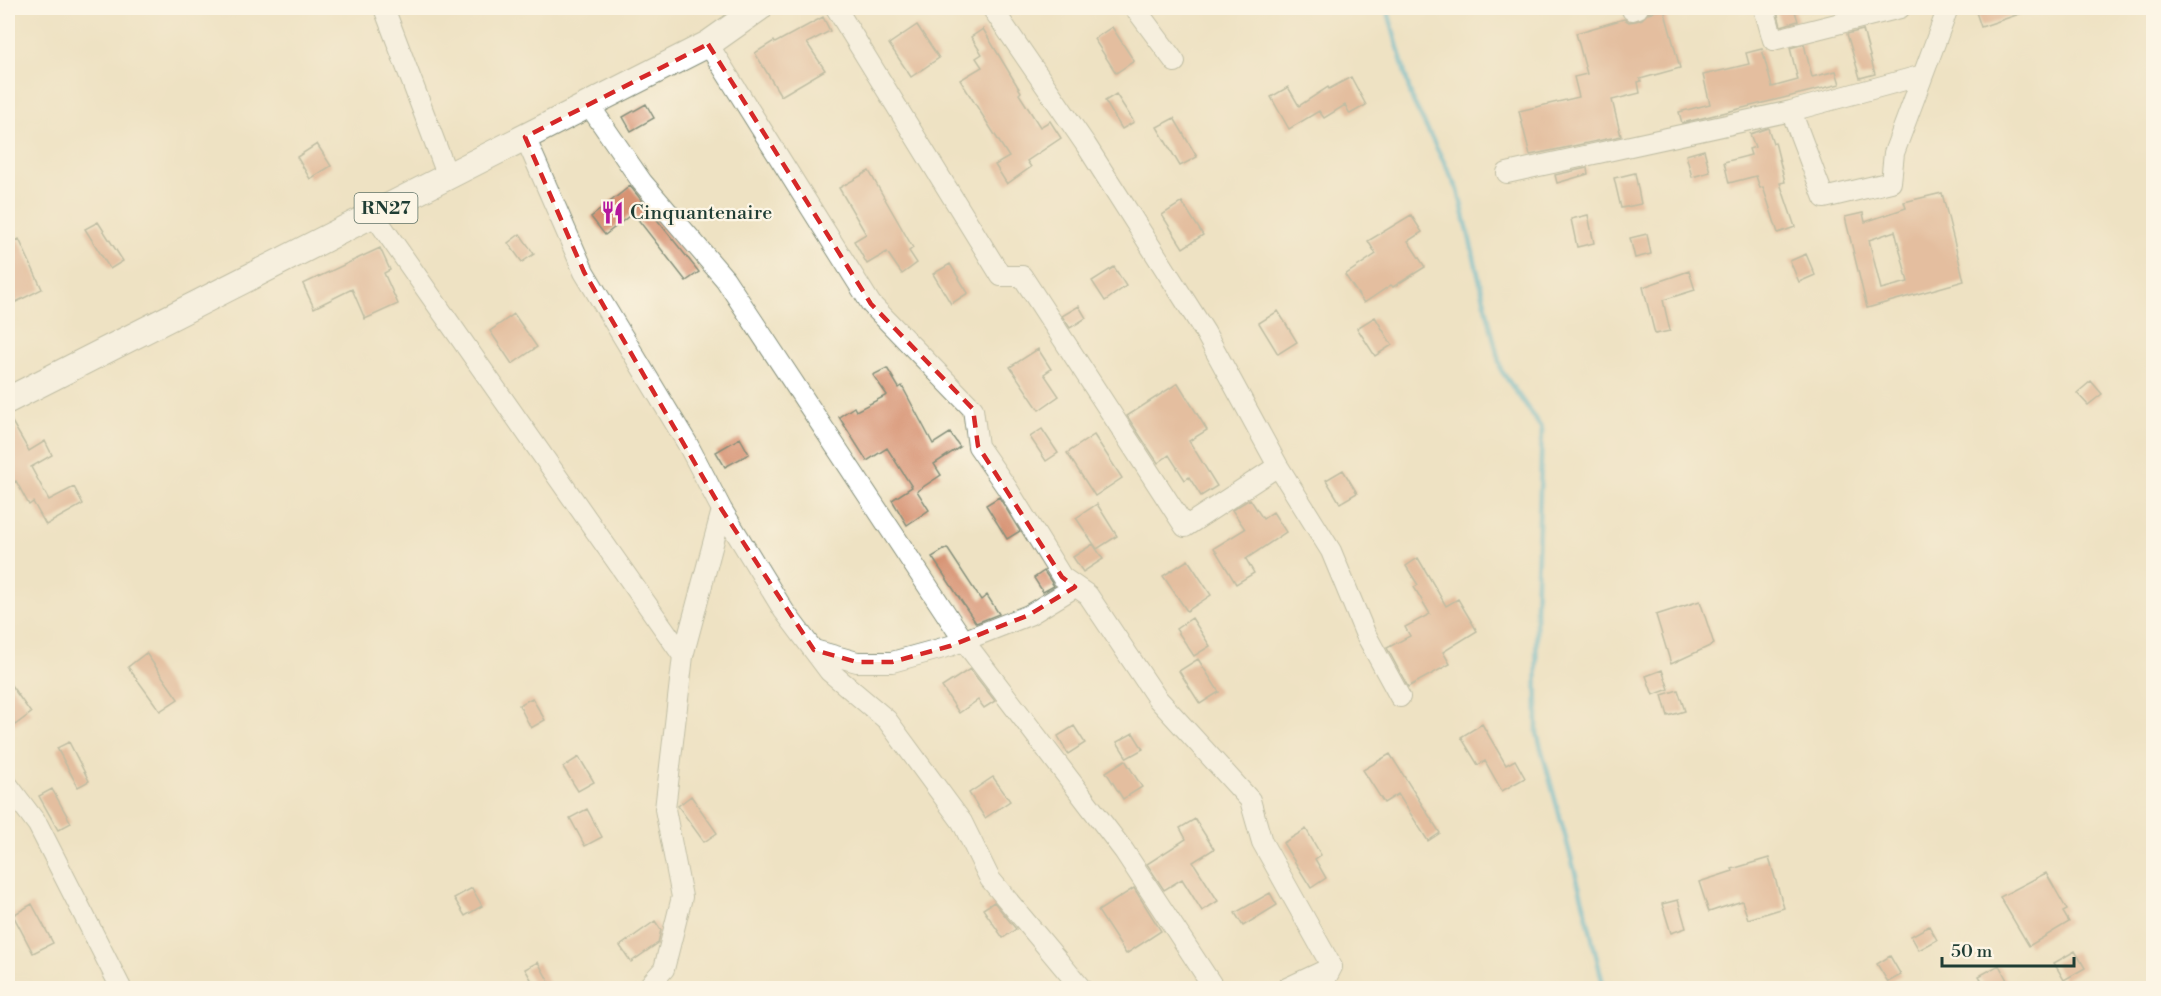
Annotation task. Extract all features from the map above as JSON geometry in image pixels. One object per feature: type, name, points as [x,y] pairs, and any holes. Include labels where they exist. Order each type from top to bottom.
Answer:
[{"type":"main road","name":"RN27","points":[[8,400],[708,44],[759,8]]},
{"type":"street","points":[[384,8],[448,177]]},
{"type":"street","points":[[836,8],[1001,276],[1022,276],[1185,527],[1278,466]]},
{"type":"street","points":[[992,8],[1086,145],[1204,332],[1278,466],[1331,551],[1365,633],[1400,697]]},
{"type":"street","points":[[1135,8],[1175,62]]},
{"type":"street","points":[[1764,8],[1773,40],[1900,8]]},
{"type":"street","points":[[1791,111],[1824,198],[1892,182],[1894,153],[1948,8]]},
{"type":"street","points":[[708,44],[871,304],[973,409],[978,446],[1062,577],[1088,595],[1157,698],[1250,800],[1262,842],[1332,967]]},
{"type":"street","points":[[1507,173],[1791,111],[1923,75]]},
{"type":"street","points":[[589,105],[642,182],[725,279],[964,640],[1124,851],[1214,988]]},
{"type":"street","points":[[525,137],[584,273],[687,444],[722,510],[784,611],[829,671],[887,720],[962,822],[990,879],[1081,988]]},
{"type":"street","points":[[374,215],[683,656]]},
{"type":"street","points":[[647,988],[664,969],[682,897],[665,809],[683,656],[722,510]]},
{"type":"street","points":[[814,650],[857,662],[892,662],[964,640],[1029,615],[1075,586]]},
{"type":"street","points":[[8,785],[38,825],[121,988]]},
{"type":"street","points":[[1287,988],[1332,967]]},
{"type":"street","points":[[1321,988],[1332,967]]},
{"type":"highlighted area","points":[[708,44],[871,304],[973,409],[978,446],[1062,577],[1075,587],[1029,615],[950,646],[892,662],[857,662],[814,650],[722,510],[584,272],[525,137]]},
{"type":"building","points":[[1776,8],[1794,8],[1798,21],[1781,26]]},
{"type":"building","points":[[1988,8],[2030,8],[2031,10],[1981,27],[1976,12]]},
{"type":"building","points":[[1664,9],[1680,68],[1640,79],[1641,81],[1638,82],[1640,93],[1612,100],[1621,136],[1530,155],[1519,111],[1579,97],[1574,77],[1587,74],[1576,33],[1624,19],[1629,22],[1636,21],[1648,13]]},
{"type":"building","points":[[823,17],[830,31],[807,43],[825,70],[781,96],[755,53]]},
{"type":"building","points":[[917,25],[939,58],[911,77],[889,44]]},
{"type":"building","points":[[1112,27],[1134,61],[1116,73],[1094,39]]},
{"type":"building","points":[[983,29],[1040,127],[1050,121],[1061,138],[1027,161],[1031,167],[1007,184],[995,165],[1009,157],[960,80],[982,67],[976,58],[982,54],[971,37]]},
{"type":"building","points":[[1863,30],[1875,74],[1860,78],[1847,34]]},
{"type":"building","points":[[1804,44],[1812,77],[1836,71],[1840,84],[1682,123],[1679,112],[1710,104],[1703,75],[1749,64],[1746,53],[1762,49],[1772,87],[1798,80],[1790,48]]},
{"type":"building","points":[[1351,77],[1366,105],[1350,114],[1345,105],[1324,118],[1319,111],[1289,129],[1271,97],[1288,87],[1299,106],[1328,87],[1329,89]]},
{"type":"building","points":[[1116,94],[1134,122],[1122,129],[1105,101]]},
{"type":"building","points":[[646,104],[654,118],[631,131],[623,117]]},
{"type":"building","points":[[1174,118],[1197,157],[1180,166],[1157,127]]},
{"type":"building","points":[[1768,128],[1773,143],[1775,142],[1785,182],[1780,183],[1795,227],[1778,233],[1763,187],[1760,188],[1756,176],[1729,183],[1724,162],[1751,155],[1749,149],[1755,147],[1750,134]]},
{"type":"building","points":[[317,144],[331,166],[310,179],[297,157]]},
{"type":"building","points":[[1704,150],[1710,172],[1692,177],[1686,155]]},
{"type":"building","points":[[1587,168],[1588,174],[1557,183],[1555,175]]},
{"type":"building","points":[[869,171],[913,248],[909,251],[917,263],[902,274],[887,252],[867,264],[854,241],[866,234],[839,188]]},
{"type":"building","points":[[1635,173],[1641,204],[1621,208],[1614,178]]},
{"type":"building","points":[[630,186],[699,272],[686,281],[633,213],[605,235],[591,217]]},
{"type":"building","points":[[1942,193],[1964,281],[1867,308],[1845,217],[1863,213],[1865,222],[1906,208],[1904,202]],"holes":[[[1895,231],[1908,282],[1881,289],[1869,240]]]},
{"type":"building","points":[[1182,202],[1203,235],[1183,248],[1162,215]]},
{"type":"building","points":[[1411,215],[1422,232],[1408,241],[1425,267],[1364,303],[1345,275],[1376,254],[1368,241]]},
{"type":"building","points":[[1588,215],[1594,243],[1577,247],[1571,219]]},
{"type":"building","points":[[98,222],[123,261],[110,269],[85,229]]},
{"type":"building","points":[[520,234],[534,254],[522,262],[508,243]]},
{"type":"building","points":[[1647,234],[1651,254],[1635,258],[1630,238]]},
{"type":"building","points":[[19,239],[42,289],[8,306],[8,245]]},
{"type":"building","points":[[380,248],[390,270],[384,273],[398,304],[365,319],[352,289],[314,308],[303,284]]},
{"type":"building","points":[[1806,254],[1815,275],[1799,282],[1790,261]]},
{"type":"building","points":[[950,264],[968,293],[951,304],[933,274]]},
{"type":"building","points":[[1114,267],[1126,286],[1105,301],[1092,281]]},
{"type":"building","points":[[1689,271],[1695,290],[1663,300],[1670,331],[1655,334],[1643,287]]},
{"type":"building","points":[[1079,306],[1086,318],[1070,328],[1062,316]]},
{"type":"building","points":[[1278,311],[1297,342],[1278,354],[1259,323]]},
{"type":"building","points":[[514,314],[537,347],[512,364],[490,331]]},
{"type":"building","points":[[1375,317],[1392,345],[1375,356],[1357,328]]},
{"type":"building","points":[[1038,349],[1051,369],[1044,374],[1059,396],[1039,410],[1010,367]]},
{"type":"building","points":[[887,368],[899,388],[902,386],[933,444],[950,433],[960,447],[934,464],[941,475],[917,491],[929,510],[907,525],[892,500],[912,487],[887,448],[867,461],[839,417],[854,407],[856,411],[887,395],[873,375]]},
{"type":"building","points":[[2091,381],[2102,394],[2088,405],[2077,393]]},
{"type":"building","points":[[1178,383],[1207,430],[1189,441],[1217,486],[1201,496],[1189,477],[1185,480],[1169,455],[1158,463],[1127,416]]},
{"type":"building","points":[[8,415],[29,451],[45,441],[52,455],[31,467],[49,500],[74,487],[83,504],[46,525],[33,502],[29,505],[16,481],[8,485]]},
{"type":"building","points":[[1042,429],[1058,453],[1046,461],[1030,437]]},
{"type":"building","points":[[1094,435],[1122,478],[1095,496],[1067,453]]},
{"type":"building","points":[[740,438],[749,454],[725,467],[716,452]]},
{"type":"building","points":[[1343,470],[1357,493],[1340,503],[1326,480]]},
{"type":"building","points":[[999,497],[1020,531],[1007,539],[986,505]]},
{"type":"building","points":[[1250,499],[1263,519],[1273,512],[1286,532],[1246,559],[1254,573],[1236,584],[1214,548],[1245,529],[1232,510]]},
{"type":"building","points":[[1097,504],[1117,536],[1097,549],[1076,518]]},
{"type":"building","points":[[1093,544],[1103,559],[1083,572],[1073,557]]},
{"type":"building","points":[[947,548],[981,600],[987,595],[999,614],[976,623],[932,557]]},
{"type":"building","points":[[1418,558],[1446,606],[1458,599],[1477,631],[1443,652],[1450,664],[1408,687],[1387,648],[1410,636],[1405,627],[1430,614],[1414,587],[1418,585],[1406,566]]},
{"type":"building","points":[[1188,560],[1211,595],[1187,611],[1163,576]]},
{"type":"building","points":[[1044,571],[1054,586],[1043,592],[1034,578]]},
{"type":"building","points":[[1700,601],[1714,644],[1671,664],[1656,615]]},
{"type":"building","points":[[1192,618],[1210,646],[1194,656],[1176,629]]},
{"type":"building","points":[[146,653],[178,699],[160,711],[128,667]]},
{"type":"building","points":[[1198,659],[1219,692],[1200,704],[1179,671]]},
{"type":"building","points":[[970,669],[995,701],[984,708],[978,700],[959,713],[942,687]]},
{"type":"building","points":[[1662,670],[1669,689],[1653,695],[1646,676]]},
{"type":"building","points":[[8,681],[31,713],[15,725],[8,716]]},
{"type":"building","points":[[1678,690],[1685,711],[1668,716],[1662,695]]},
{"type":"building","points":[[532,698],[545,720],[531,728],[519,705]]},
{"type":"building","points":[[1482,724],[1506,765],[1515,760],[1525,778],[1502,791],[1485,761],[1478,765],[1461,737]]},
{"type":"building","points":[[1074,726],[1085,743],[1068,754],[1058,736]]},
{"type":"building","points":[[1133,733],[1143,749],[1127,758],[1117,742]]},
{"type":"building","points":[[69,742],[89,781],[78,787],[57,748]]},
{"type":"building","points":[[1390,754],[1440,833],[1428,841],[1398,794],[1384,803],[1363,770]]},
{"type":"building","points":[[579,757],[594,782],[578,791],[563,767]]},
{"type":"building","points":[[1125,760],[1142,787],[1123,799],[1106,772]]},
{"type":"building","points":[[993,777],[1010,801],[985,818],[969,793]]},
{"type":"building","points":[[52,789],[71,823],[58,830],[39,796]]},
{"type":"building","points":[[691,796],[717,833],[704,842],[678,806]]},
{"type":"building","points":[[587,809],[602,837],[585,846],[570,818]]},
{"type":"building","points":[[1195,819],[1214,849],[1193,862],[1218,901],[1202,911],[1182,879],[1164,890],[1147,864],[1186,839],[1180,828]]},
{"type":"building","points":[[1306,829],[1321,855],[1315,859],[1326,878],[1311,888],[1283,843]]},
{"type":"building","points":[[1769,858],[1784,908],[1748,919],[1742,901],[1709,912],[1699,882]]},
{"type":"building","points":[[2046,873],[2067,910],[2063,912],[2069,922],[2029,946],[2000,897]]},
{"type":"building","points":[[472,888],[482,906],[465,916],[454,898]]},
{"type":"building","points":[[1134,888],[1161,931],[1126,954],[1098,911]]},
{"type":"building","points":[[1270,893],[1277,905],[1243,926],[1235,913]]},
{"type":"building","points":[[1678,900],[1686,928],[1671,933],[1662,904]]},
{"type":"building","points":[[994,902],[1016,929],[1003,938],[983,909]]},
{"type":"building","points":[[32,904],[53,943],[33,953],[13,915]]},
{"type":"building","points":[[655,921],[661,930],[658,943],[631,962],[620,946]]},
{"type":"building","points":[[1929,926],[1937,940],[1919,950],[1911,936]]},
{"type":"building","points":[[2075,951],[2085,968],[2064,980],[2054,963]]},
{"type":"building","points":[[1890,956],[1901,975],[1888,982],[1877,964]]},
{"type":"building","points":[[538,962],[550,984],[541,988],[536,988],[525,969]]},
{"type":"building","points":[[1999,965],[2011,988],[1986,988],[1979,976]]},
{"type":"waterway","points":[[1387,8],[1412,99],[1458,190],[1501,370],[1542,429],[1536,610],[1537,733],[1604,988]]},
{"type":"place","name":"Cinquantenaire","points":[[612,212]]}]
